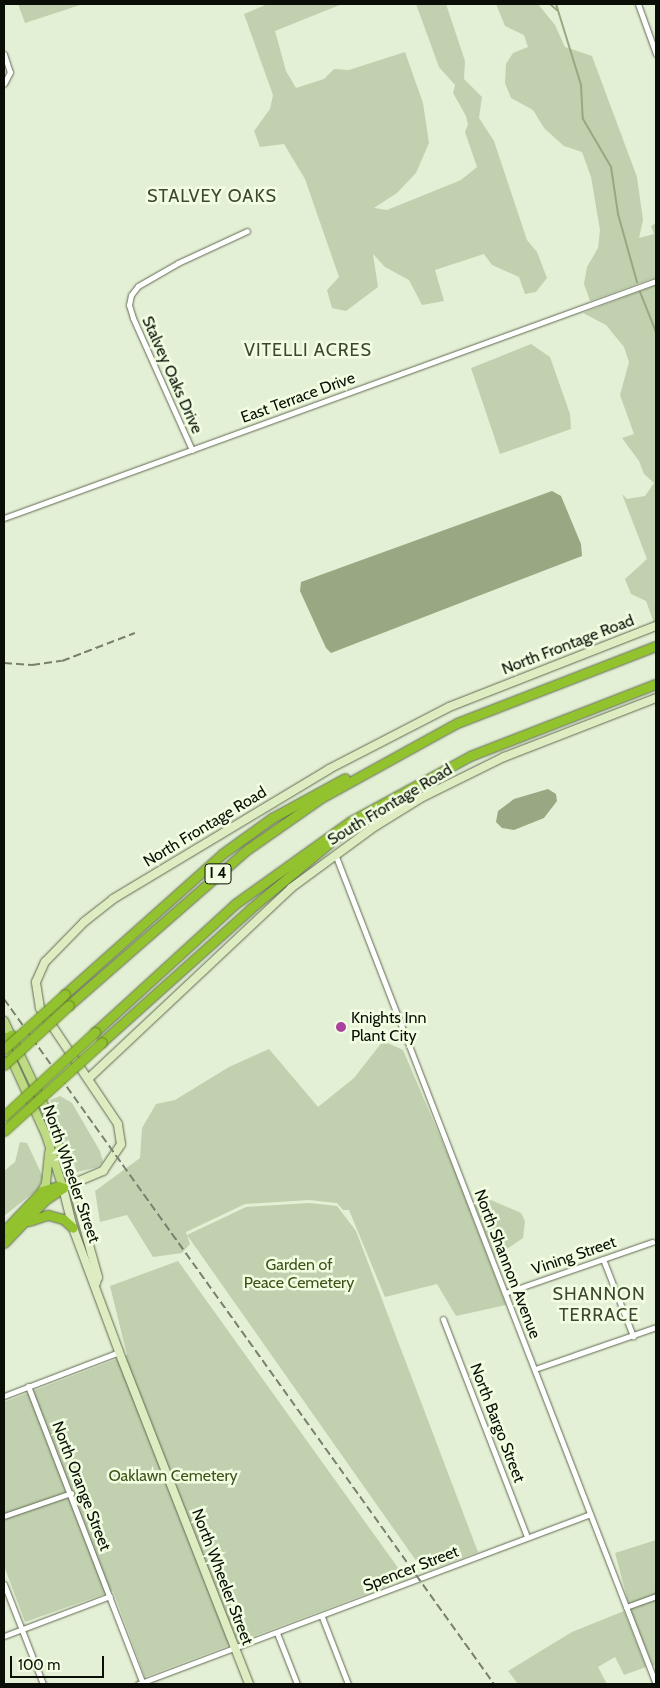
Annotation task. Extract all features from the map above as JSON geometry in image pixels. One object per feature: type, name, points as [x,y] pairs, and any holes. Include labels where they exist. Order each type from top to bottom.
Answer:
[{"type":"highway","name":"I 4","points":[[4,1064],[248,849],[321,798],[382,762],[500,705],[656,646]]},
{"type":"highway","name":"I 4","points":[[4,1116],[235,904],[303,853],[371,809],[420,781],[515,736],[656,684]]},
{"type":"highway","points":[[7,1043],[247,835],[332,784],[382,762]]},
{"type":"highway","points":[[4,1131],[250,909],[371,809]]},
{"type":"highway","points":[[4,1231],[42,1191],[58,1186],[67,1186]]},
{"type":"highway","points":[[4,1243],[45,1200],[67,1186]]},
{"type":"highway","points":[[18,1228],[35,1217],[48,1215],[63,1219],[74,1228]]},
{"type":"main road","points":[[4,1021],[7,1043]]},
{"type":"main road","name":"North Wheeler Street","points":[[7,1043],[67,1186]]},
{"type":"main road","name":"North Wheeler Street","points":[[7,1043],[32,1076],[54,1129],[67,1186]]},
{"type":"main road","points":[[42,1191],[49,1167],[48,1140]]},
{"type":"street","points":[[638,4],[656,54]]},
{"type":"street","points":[[4,54],[10,72],[4,84]]},
{"type":"street","name":"Stalvey Oaks Drive","points":[[192,450],[132,318],[129,305],[131,294],[138,286],[178,263],[247,231]]},
{"type":"street","name":"East Terrace Drive","points":[[4,518],[656,281]]},
{"type":"street","name":"North Frontage Road","points":[[67,1186],[103,1171],[121,1144],[118,1124],[89,1078],[40,1008],[36,982],[44,962],[60,944],[113,899],[312,779],[449,707],[656,626]]},
{"type":"street","name":"South Frontage Road","points":[[89,1078],[266,911],[335,853],[421,798],[496,760],[656,698]]},
{"type":"street","name":"North Shannon Avenue","points":[[335,853],[656,1684]]},
{"type":"street","name":"North Wheeler Street","points":[[67,1186],[74,1228],[96,1283],[119,1352],[248,1684]]},
{"type":"street","name":"North Wheeler Street","points":[[67,1186],[98,1277],[96,1283]]},
{"type":"street","name":"Vining Street","points":[[505,1293],[652,1242]]},
{"type":"street","points":[[603,1259],[633,1336]]},
{"type":"street","name":"North Bargo Street","points":[[443,1319],[527,1537]]},
{"type":"street","points":[[535,1369],[656,1327]]},
{"type":"street","points":[[4,1396],[119,1352]]},
{"type":"street","name":"North Orange Street","points":[[28,1386],[71,1493],[124,1633],[141,1684]]},
{"type":"street","points":[[4,1516],[71,1493]]},
{"type":"street","name":"Spencer Street","points":[[141,1684],[590,1514]]},
{"type":"street","points":[[4,1584],[43,1684]]},
{"type":"street","points":[[4,1636],[110,1596]]},
{"type":"street","points":[[626,1607],[656,1596]]},
{"type":"street","points":[[322,1616],[348,1684]]},
{"type":"street","points":[[277,1633],[297,1684]]},
{"type":"green space","points":[[18,4],[83,4],[25,23]]},
{"type":"green space","points":[[268,4],[342,4],[275,31],[286,71],[296,88],[324,79],[334,69],[349,70],[405,52],[423,103],[429,143],[416,173],[397,193],[374,208],[387,210],[461,180],[477,167],[465,132],[468,125],[466,116],[453,93],[455,85],[439,67],[416,4],[446,4],[465,61],[464,79],[482,97],[479,118],[494,141],[527,240],[537,252],[547,278],[536,292],[525,294],[519,277],[492,265],[484,254],[435,270],[444,301],[422,305],[409,280],[385,267],[373,254],[378,287],[346,311],[332,308],[327,290],[339,277],[305,179],[284,144],[260,147],[254,131],[270,109],[273,95],[244,14]]},
{"type":"green space","points":[[496,4],[538,4],[555,25],[565,47],[592,56],[637,177],[643,220],[639,238],[654,234],[651,226],[656,223],[656,277],[590,301],[584,284],[587,267],[598,248],[600,230],[591,177],[582,152],[564,146],[544,128],[533,110],[511,98],[505,83],[506,64],[513,53],[528,47],[524,35],[505,26]]},
{"type":"green space","points":[[656,285],[656,622],[654,623],[646,601],[631,594],[625,579],[647,559],[622,494],[627,499],[645,496],[654,483],[644,474],[639,461],[622,438],[634,434],[620,395],[629,362],[624,347],[606,325],[583,313]]},
{"type":"green space","points":[[531,344],[550,357],[570,414],[571,429],[500,454],[471,368]]},
{"type":"green space","points":[[383,1041],[403,1050],[453,1167],[506,1305],[456,1316],[437,1284],[385,1297],[349,1210],[343,1210],[337,1203],[309,1200],[245,1204],[186,1232],[190,1244],[182,1253],[153,1257],[127,1215],[100,1222],[95,1191],[140,1158],[142,1128],[156,1104],[175,1100],[229,1067],[269,1049],[318,1107],[354,1078]]},
{"type":"green space","points":[[60,1096],[72,1103],[100,1151],[103,1162],[98,1167],[77,1172],[50,1100]]},
{"type":"green space","points":[[20,1142],[27,1143],[43,1177],[38,1189],[4,1216],[4,1171],[15,1162]]},
{"type":"green space","points":[[491,1200],[521,1213],[525,1221],[523,1238],[495,1257],[475,1206]]},
{"type":"green space","name":"Garden of Peace Cemetery","points":[[309,1203],[337,1206],[356,1231],[478,1552],[424,1572],[187,1235],[246,1207]]},
{"type":"green space","name":"Oaklawn Cemetery","points":[[178,1261],[406,1579],[145,1677],[113,1591],[25,1622],[4,1566],[4,1402],[127,1355],[110,1286]]},
{"type":"green space","points":[[656,1540],[656,1665],[653,1666],[630,1609],[615,1553]]},
{"type":"green space","points":[[624,1611],[646,1667],[624,1675],[615,1657],[598,1667],[607,1684],[518,1684],[508,1671],[572,1632]]},
{"type":"shaded area","points":[[552,491],[561,496],[581,544],[582,556],[331,653],[326,648],[300,591],[301,582]]},
{"type":"shaded area","points":[[548,789],[556,794],[557,801],[544,818],[514,830],[502,828],[496,822],[498,811],[514,799]]},
{"type":"waterway","points":[[550,4],[557,10]]},
{"type":"waterway","points":[[556,4],[581,85],[583,119],[611,167],[618,214],[637,282]]},
{"type":"waterway","points":[[640,292],[656,332]]},
{"type":"railway","points":[[4,663],[32,665],[62,661],[135,633]]},
{"type":"railway","points":[[4,999],[494,1684]]},
{"type":"place","name":"Knights Inn Plant City","points":[[341,1027]]},
{"type":"district","name":"STALVEY OAKS","points":[[212,196]]},
{"type":"district","name":"VITELLI ACRES","points":[[308,350]]},
{"type":"district","name":"SHANNON TERRACE","points":[[599,1305]]}]
